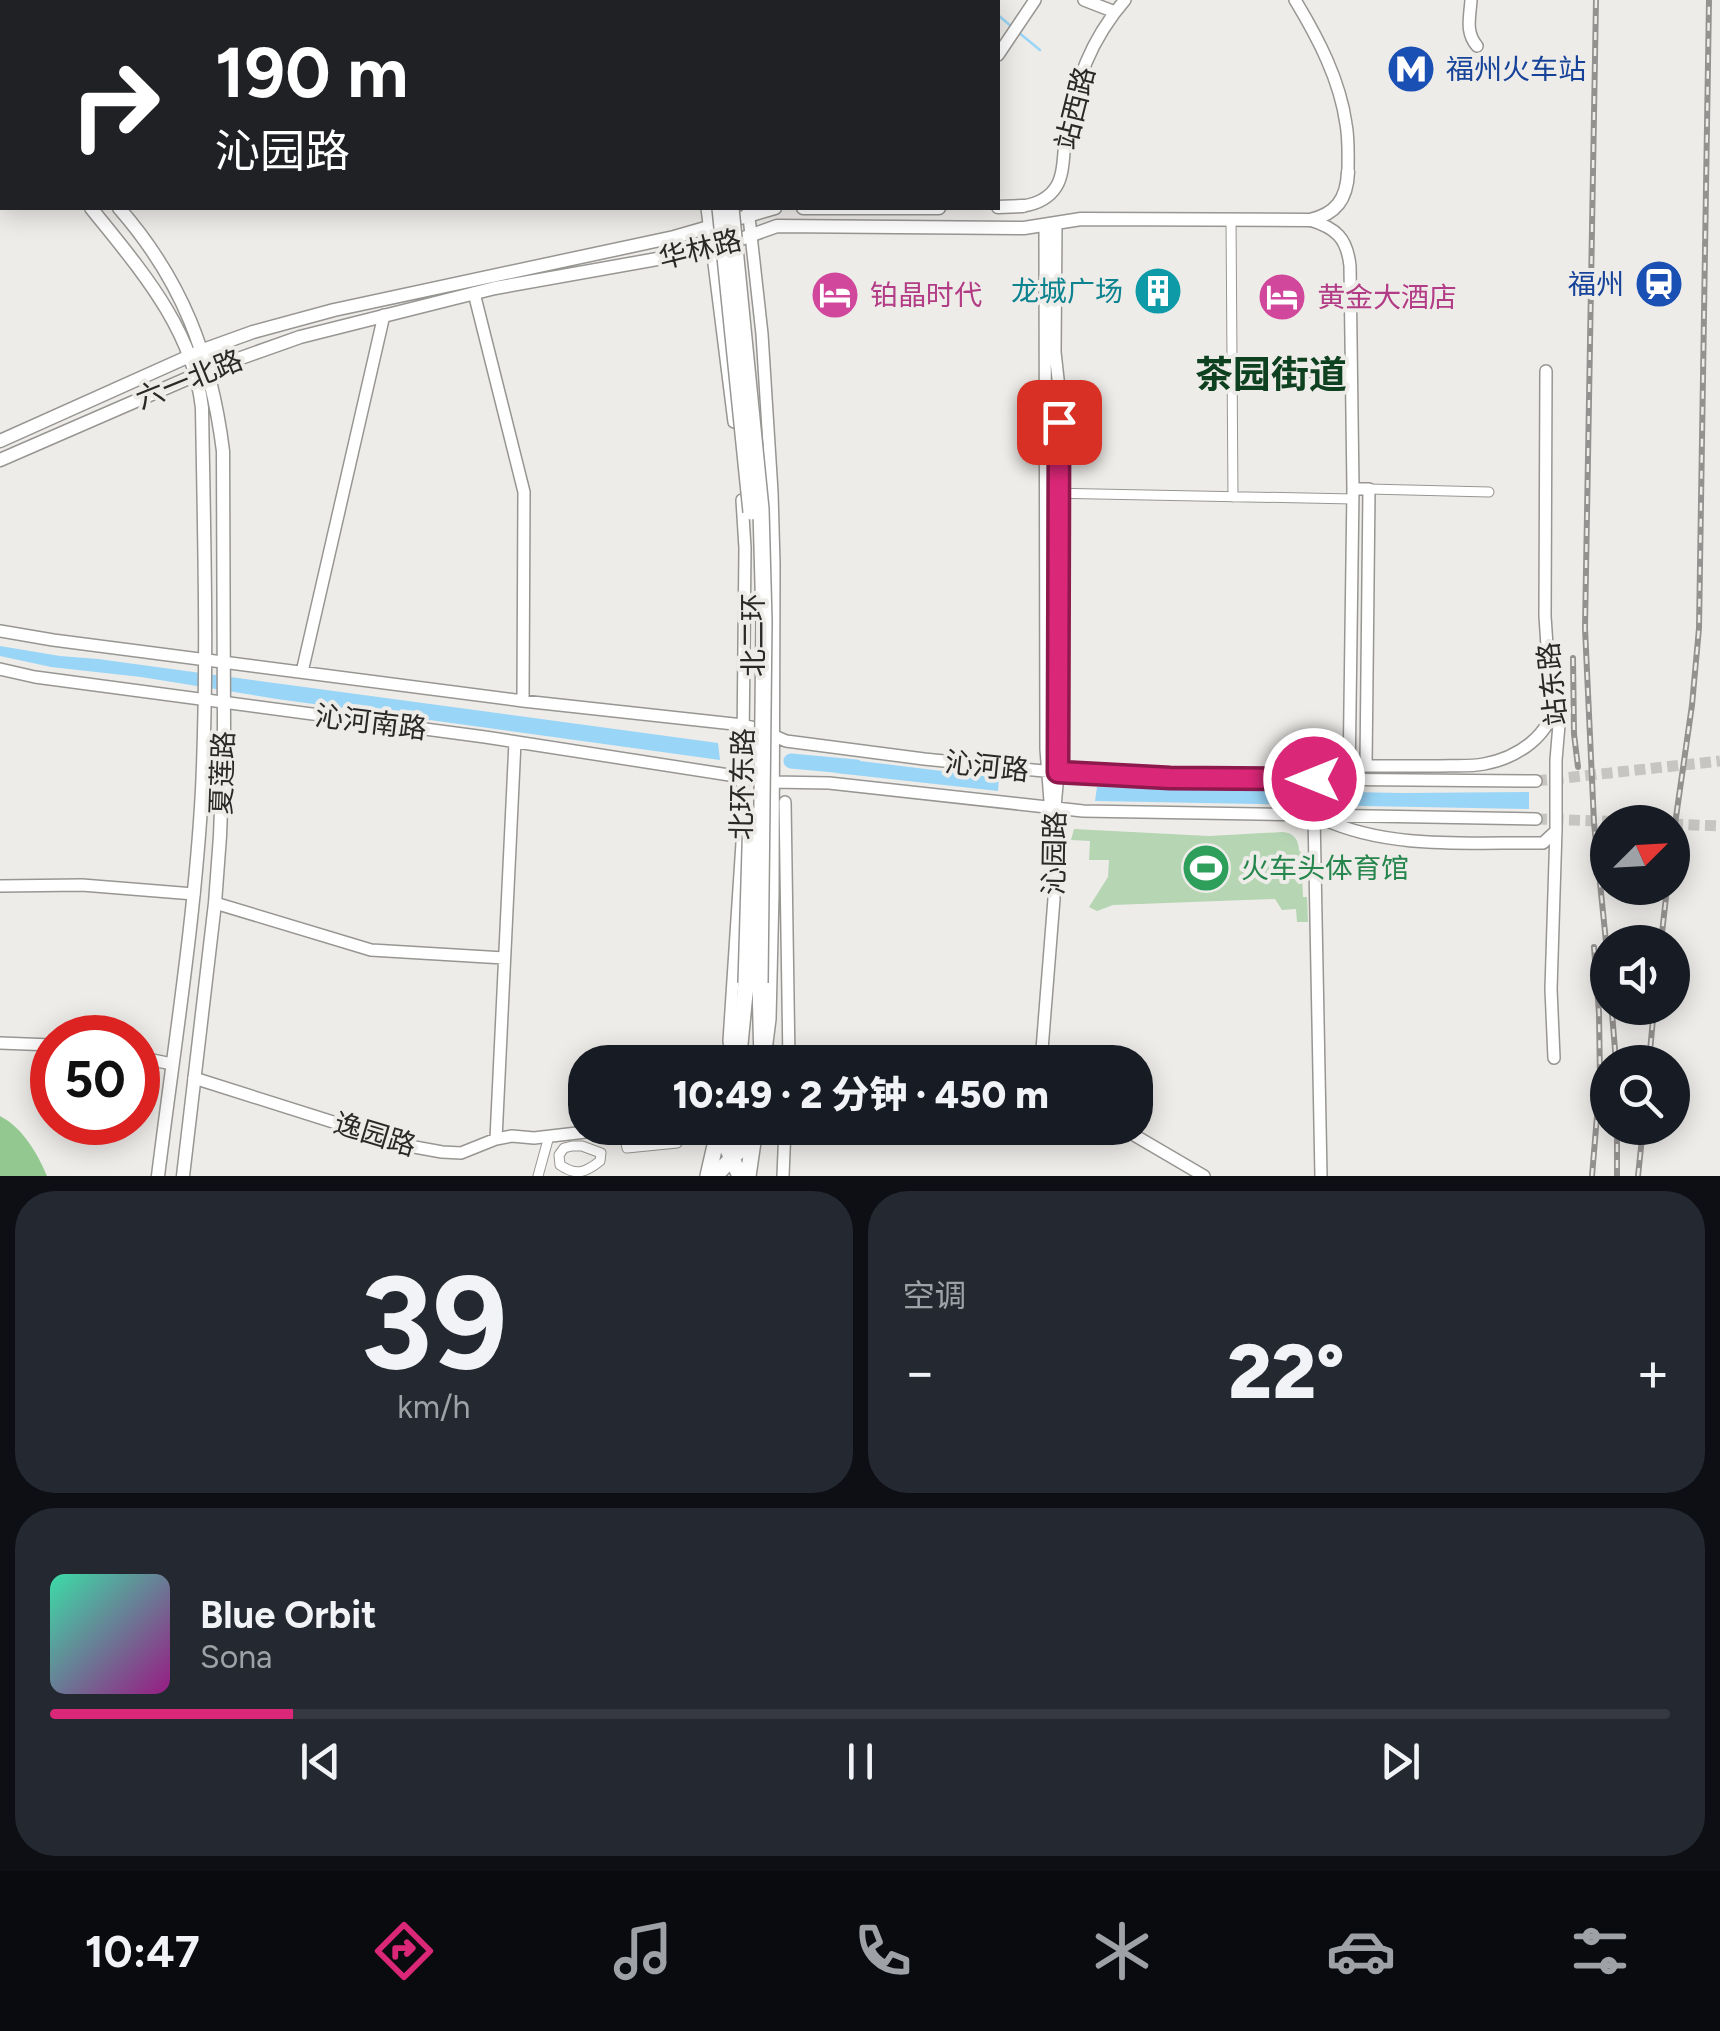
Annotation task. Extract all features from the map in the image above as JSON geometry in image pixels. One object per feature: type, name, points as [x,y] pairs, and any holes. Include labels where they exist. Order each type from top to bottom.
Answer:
[{"type":"highway","name":"北二环","points":[[720,210],[750,490],[754,622],[753,983],[761,1045]]},
{"type":"highway","name":"北二环","points":[[731,210],[761,509],[764,621],[753,983],[740,1045]]},
{"type":"highway","points":[[711,1176],[716,1145]]},
{"type":"highway","points":[[726,1145],[740,1176]]},
{"type":"highway","points":[[711,1176],[743,1145]]},
{"type":"highway","points":[[748,1176],[752,1145]]},
{"type":"main road","points":[[1000,52],[1035,0]]},
{"type":"main road","points":[[1084,0],[1115,12]]},
{"type":"main road","name":"站西路","points":[[1024,206],[1046,197],[1057,185],[1081,72],[1088,54],[1125,0]]},
{"type":"main road","points":[[1295,0],[1327,62],[1347,127],[1346,192],[1328,214],[1310,220]]},
{"type":"main road","points":[[1471,2],[1468,30],[1476,46]]},
{"type":"main road","points":[[1000,207],[1024,206]]},
{"type":"main road","points":[[92,210],[162,299],[196,353]]},
{"type":"main road","points":[[122,210],[162,264],[187,311],[201,372]]},
{"type":"main road","name":"北环东路","points":[[708,210],[744,518],[742,842],[730,1045]]},
{"type":"main road","points":[[749,212],[772,492],[774,782],[788,1045]]},
{"type":"main road","name":"华林路","points":[[196,353],[253,332],[334,310],[710,228],[749,212]]},
{"type":"main road","name":"华林路","points":[[384,316],[474,293],[713,249],[777,226],[1024,228],[1081,219],[1310,220]]},
{"type":"main road","points":[[1310,220],[1342,237],[1350,266],[1353,494],[1349,773],[1366,766],[1481,765],[1506,757],[1535,739],[1554,709],[1543,646],[1545,616]]},
{"type":"main road","name":"沁园路","points":[[1042,1045],[1054,899],[1050,224]]},
{"type":"main road","points":[[474,293],[524,492],[523,701]]},
{"type":"main road","points":[[302,672],[384,316]]},
{"type":"main road","name":"六一北路","points":[[0,460],[201,372],[300,338],[384,316]]},
{"type":"main road","name":"六一北路","points":[[0,441],[196,353]]},
{"type":"main road","name":"站东路","points":[[1546,370],[1545,616],[1560,714],[1551,989],[1554,1058]]},
{"type":"main road","name":"夏莲路","points":[[158,1176],[194,894],[202,790],[206,660],[201,372]]},
{"type":"main road","name":"夏莲路","points":[[183,1176],[215,903],[224,703],[223,451],[201,372]]},
{"type":"main road","points":[[1353,494],[1369,489],[1366,766]]},
{"type":"main road","name":"沁河南路","points":[[0,631],[523,701],[743,725]]},
{"type":"main road","name":"沁河南路","points":[[0,669],[743,776]]},
{"type":"main road","name":"沁河路","points":[[743,725],[786,741],[1052,772],[1170,778],[1349,773],[1536,781]]},
{"type":"main road","points":[[496,1139],[515,742]]},
{"type":"main road","name":"沁河路","points":[[743,776],[1098,812],[1536,819]]},
{"type":"main road","points":[[767,1045],[786,802]]},
{"type":"main road","points":[[1322,1176],[1314,815],[1348,830],[1418,842],[1543,843],[1556,857]]},
{"type":"main road","points":[[1543,843],[1556,829]]},
{"type":"main road","points":[[0,886],[100,886],[194,894]]},
{"type":"main road","points":[[215,903],[372,950],[504,958]]},
{"type":"main road","points":[[770,1019],[787,1020]]},
{"type":"main road","points":[[0,1043],[30,1044]]},
{"type":"main road","points":[[160,1062],[172,1064]]},
{"type":"main road","name":"逸园路","points":[[194,1078],[420,1149],[462,1153],[512,1136],[568,1134]]},
{"type":"main road","points":[[783,1176],[785,1145]]},
{"type":"main road","points":[[1151,1145],[1204,1176]]},
{"type":"street","points":[[1231,218],[1233,497]]},
{"type":"street","points":[[1232,372],[1352,373]]},
{"type":"street","points":[[1369,489],[1488,492]]},
{"type":"street","points":[[1053,493],[1233,497],[1353,494]]},
{"type":"street","points":[[538,1176],[549,1136]]},
{"type":"street","points":[[626,1145],[652,1145]]},
{"type":"street","points":[[582,1146],[601,1153],[600,1161],[586,1171],[577,1173],[560,1165],[559,1155],[564,1148],[582,1146]]},
{"type":"green space","name":"火车头体育馆","points":[[1074,829],[1209,836],[1282,832],[1293,835],[1301,852],[1308,922],[1297,922],[1296,909],[1282,910],[1275,899],[1113,905],[1097,911],[1089,907],[1108,877],[1109,860],[1089,860],[1090,841],[1071,840]]},
{"type":"green space","points":[[0,1116],[28,1142],[47,1176],[0,1176]]},
{"type":"water","points":[[0,646],[718,743],[720,760],[51,667],[0,656]]},
{"type":"water","points":[[836,758],[999,778],[998,791],[836,773]]},
{"type":"water","points":[[1097,787],[1529,792],[1529,809],[1095,801]]},
{"type":"waterway","points":[[1000,17],[1012,27]]},
{"type":"waterway","points":[[1018,32],[1040,50]]},
{"type":"waterway","points":[[791,761],[856,767]]},
{"type":"tunnel","points":[[1536,781],[1720,761]]},
{"type":"tunnel","points":[[1536,819],[1590,821]]},
{"type":"tunnel","points":[[1690,825],[1720,826]]},
{"type":"railway","points":[[1596,0],[1585,628],[1594,823],[1604,925]]},
{"type":"railway","points":[[1678,805],[1699,628],[1709,0]]},
{"type":"railway","points":[[1573,658],[1578,767]]},
{"type":"railway","points":[[1663,925],[1665,905]]},
{"type":"railway","points":[[1592,1176],[1600,1080],[1599,1025]]},
{"type":"railway","points":[[1613,1025],[1615,1045]]},
{"type":"railway","points":[[1651,1045],[1652,1025]]},
{"type":"railway","points":[[1617,1145],[1617,1176]]},
{"type":"railway","points":[[1638,1176],[1641,1145]]},
{"type":"place","name":"福州火车站","points":[[1411,69]]},
{"type":"place","name":"福州","points":[[1659,284]]},
{"type":"place","name":"龙城广场","points":[[1158,291]]},
{"type":"place","name":"铂晶时代","points":[[835,295]]},
{"type":"place","name":"黄金大酒店","points":[[1282,297]]},
{"type":"place","name":"火车头体育馆","points":[[1206,868]]},
{"type":"district","name":"茶园街道","points":[[1271,375]]},
{"type":"route","points":[[1059,422],[1058,772],[1314,779]]}]
